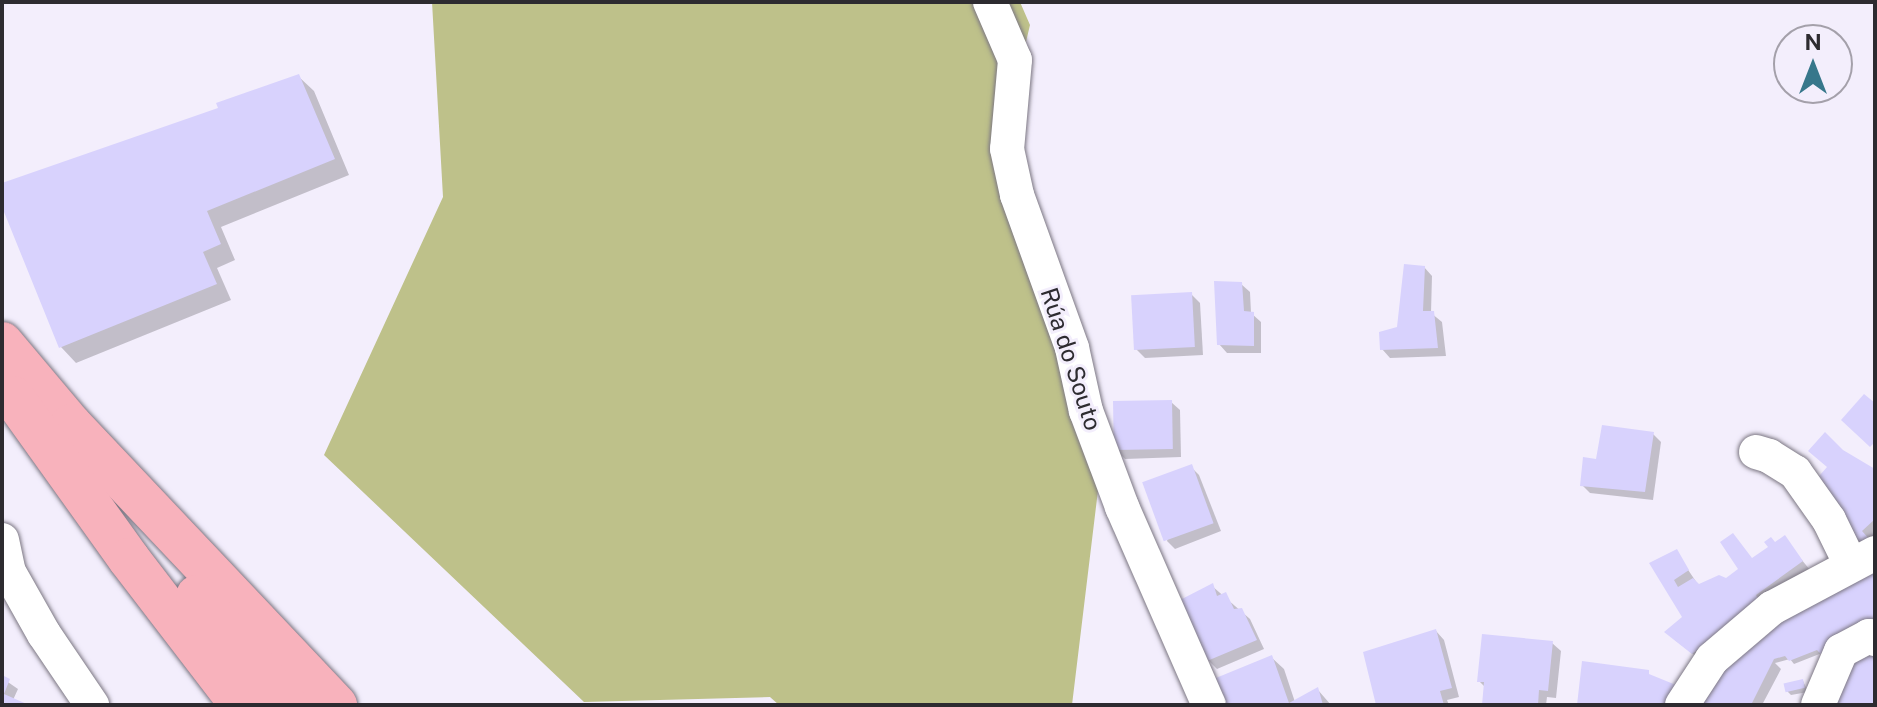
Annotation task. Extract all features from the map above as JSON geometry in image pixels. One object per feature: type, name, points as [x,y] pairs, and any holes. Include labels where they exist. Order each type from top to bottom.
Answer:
[{"type":"main road","points":[[2,343],[24,398],[129,559],[241,705]]},
{"type":"main road","points":[[24,398],[94,470],[287,705]]},
{"type":"main road","points":[[24,398],[336,705]]},
{"type":"street","name":"Rúa do Souto","points":[[990,2],[1015,60],[1007,149],[1017,195],[1072,348],[1086,411],[1122,507],[1209,705]]},
{"type":"street","points":[[1682,705],[1712,659],[1772,608],[1863,558],[1829,520],[1795,472],[1756,452]]},
{"type":"street","points":[[4,566],[44,634],[92,705]]},
{"type":"street","points":[[1818,705],[1841,651],[1869,636],[1875,639]]},
{"type":"green space","points":[[432,2],[1020,2],[1030,25],[996,167],[1099,482],[1072,705],[779,705],[770,697],[584,702],[324,455],[443,197]]},
{"type":"building","points":[[299,74],[335,159],[207,211],[221,244],[203,252],[217,284],[59,348],[2,207],[2,183],[218,108],[216,103]]},
{"type":"building","points":[[1404,264],[1425,266],[1423,311],[1434,311],[1438,348],[1380,350],[1379,332],[1397,327]]},
{"type":"building","points":[[1214,281],[1242,282],[1244,311],[1254,312],[1254,346],[1217,345]]},
{"type":"building","points":[[1192,292],[1195,347],[1134,350],[1131,295]]},
{"type":"building","points":[[1864,394],[1875,403],[1875,442],[1870,447],[1841,420]]},
{"type":"building","points":[[1172,400],[1173,449],[1114,450],[1113,401]]},
{"type":"building","points":[[1602,425],[1654,432],[1645,492],[1580,486],[1583,457],[1596,459]]},
{"type":"building","points":[[1825,432],[1843,450],[1875,469],[1875,519],[1862,531],[1871,541],[1853,552],[1814,482],[1827,467],[1808,451]]},
{"type":"building","points":[[1192,464],[1214,523],[1164,541],[1142,482]]},
{"type":"building","points":[[1733,533],[1752,558],[1768,547],[1764,542],[1771,537],[1775,542],[1785,535],[1803,561],[1756,595],[1759,601],[1692,654],[1664,632],[1682,617],[1649,563],[1677,549],[1689,570],[1674,580],[1678,587],[1693,578],[1699,584],[1719,575],[1726,578],[1738,569],[1720,542]]},
{"type":"building","points":[[1875,565],[1875,618],[1830,664],[1817,650],[1789,661],[1785,656],[1774,659],[1751,705],[1692,705],[1746,636]]},
{"type":"building","points":[[1213,583],[1217,596],[1226,592],[1234,609],[1242,608],[1257,640],[1207,661],[1180,600]]},
{"type":"building","points":[[1436,629],[1452,688],[1440,691],[1444,705],[1376,705],[1363,652]]},
{"type":"building","points":[[1482,634],[1553,641],[1548,691],[1539,690],[1538,705],[1482,705],[1484,682],[1477,682]]},
{"type":"building","points":[[1875,648],[1875,705],[1826,705],[1846,666]]},
{"type":"building","points":[[1272,655],[1289,703],[1318,687],[1323,705],[1222,705],[1211,680]]},
{"type":"building","points":[[1582,661],[1649,670],[1649,674],[1676,685],[1668,705],[1577,705]]},
{"type":"building","points":[[2,675],[10,679],[4,694],[29,705],[2,705]]},
{"type":"building","points":[[1803,679],[1805,688],[1786,692],[1784,683]]}]
